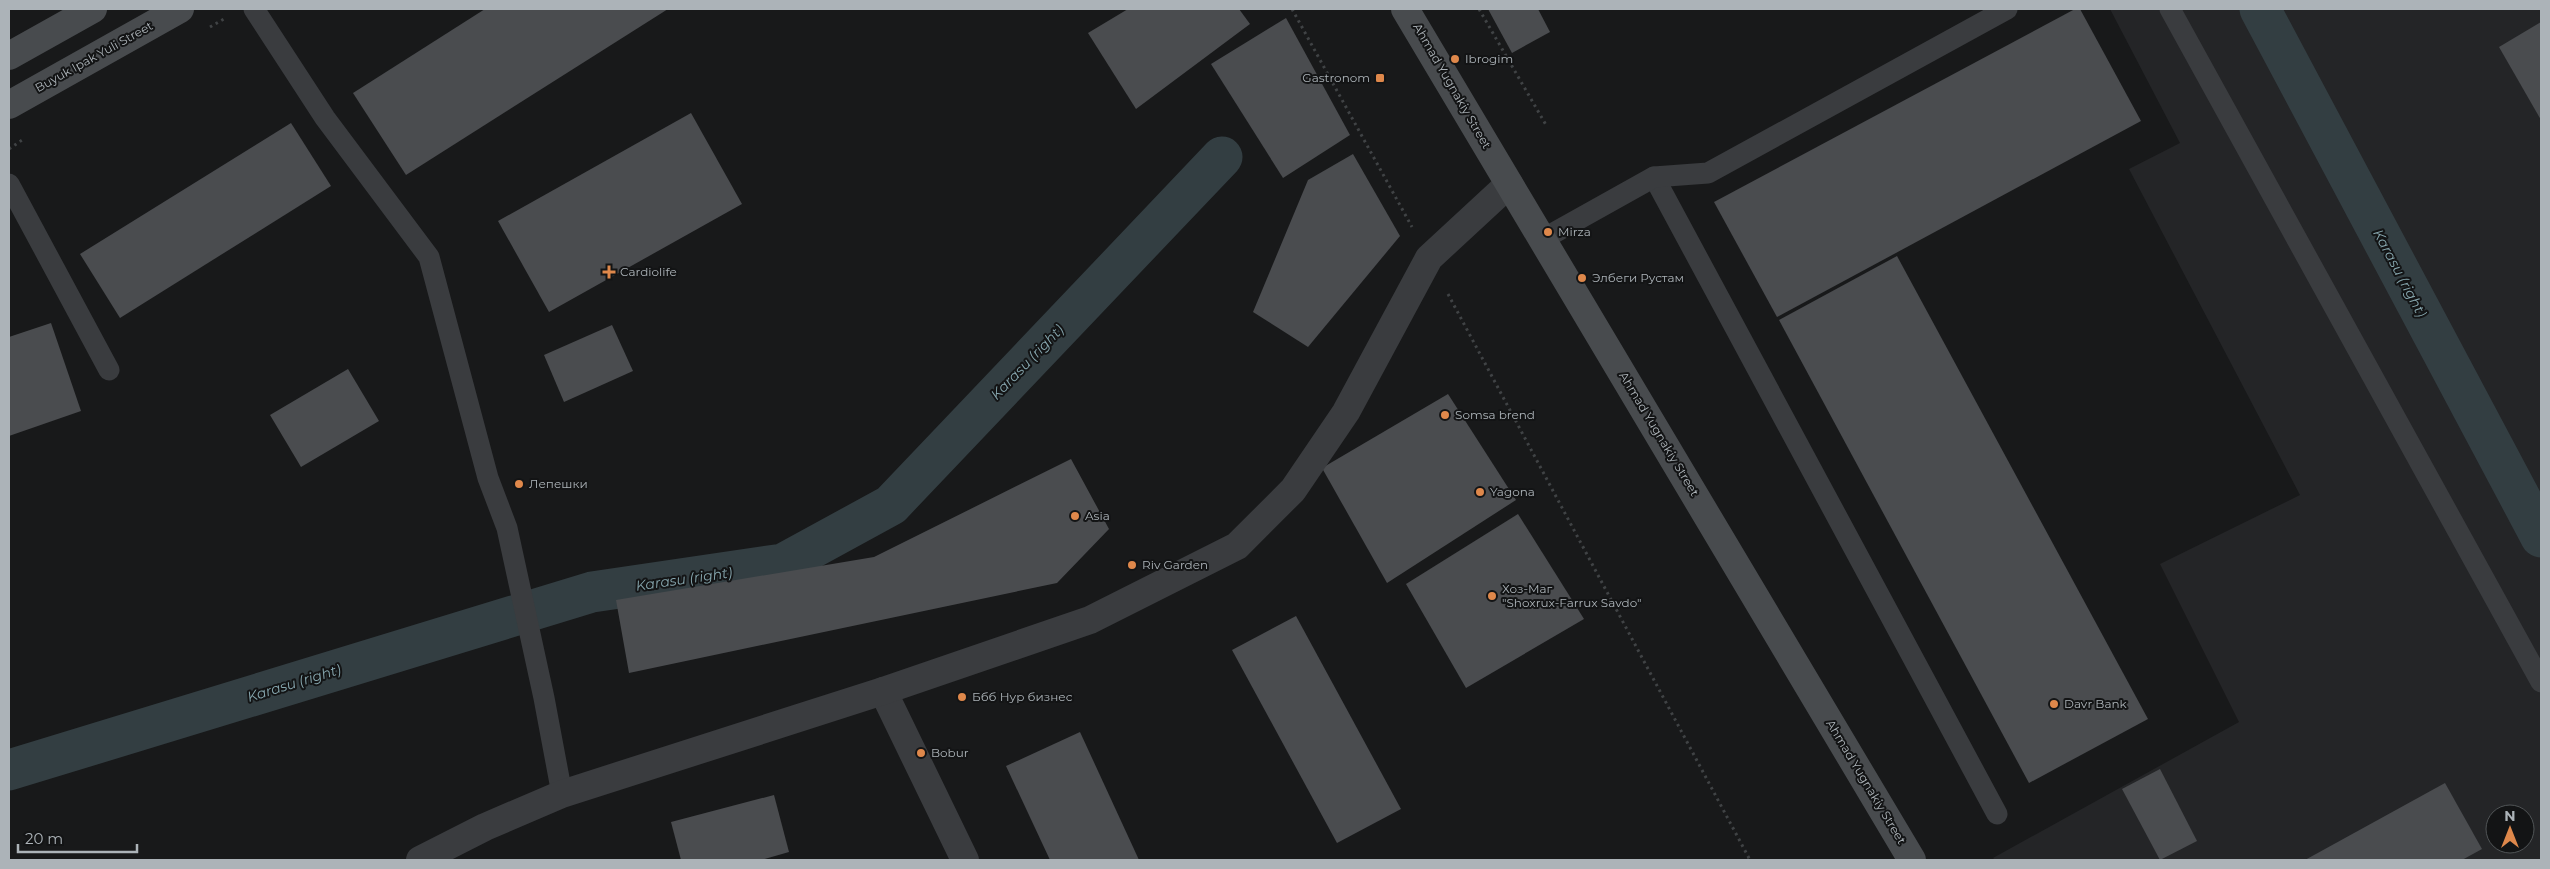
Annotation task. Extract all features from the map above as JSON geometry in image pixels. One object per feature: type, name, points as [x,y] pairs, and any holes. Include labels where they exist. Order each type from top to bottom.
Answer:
[{"type":"street","points":[[9,56],[93,9]]},
{"type":"street","name":"Buyuk Ipak Yuli Street","points":[[9,105],[180,9]]},
{"type":"street","name":"Ahmad Yugnakiy Street","points":[[1405,9],[1912,860]]},
{"type":"street","points":[[420,860],[485,827],[562,794],[883,691],[1090,620],[1237,546],[1293,490],[1346,412],[1429,258],[1509,184]]},
{"type":"street","points":[[883,691],[965,860]]},
{"type":"lane","points":[[254,9],[325,118],[429,256],[488,478],[507,528],[544,698],[562,794]]},
{"type":"lane","points":[[1543,239],[1654,176],[1708,173],[2007,9]]},
{"type":"lane","points":[[2170,9],[2541,682]]},
{"type":"lane","points":[[1654,176],[1997,814]]},
{"type":"lane","points":[[9,184],[109,370]]},
{"type":"path","points":[[1292,9],[1429,258],[1750,860]]},
{"type":"path","points":[[1479,9],[1546,125]]},
{"type":"shaded area","points":[[2110,9],[2541,9],[2541,860],[1995,860],[1993,858],[2239,722],[2160,564],[2300,495],[2129,169],[2180,143]]},
{"type":"building","points":[[485,9],[668,9],[406,175],[353,93]]},
{"type":"building","points":[[1128,9],[1239,9],[1250,24],[1136,109],[1088,33]]},
{"type":"building","points":[[1488,9],[1538,9],[1550,32],[1512,53]]},
{"type":"building","points":[[2075,9],[2080,9],[2141,121],[1777,317],[1714,202]]},
{"type":"building","points":[[1286,18],[1350,135],[1283,178],[1211,64]]},
{"type":"building","points":[[2541,22],[2541,120],[2499,47]]},
{"type":"building","points":[[691,113],[742,204],[549,312],[498,221]]},
{"type":"building","points":[[291,123],[331,186],[120,318],[80,254]]},
{"type":"building","points":[[1353,154],[1400,236],[1308,347],[1253,312],[1308,180]]},
{"type":"building","points":[[1897,256],[2148,719],[2029,783],[1779,320]]},
{"type":"building","points":[[51,323],[81,411],[9,436],[9,337]]},
{"type":"building","points":[[612,325],[633,371],[564,402],[544,355]]},
{"type":"building","points":[[348,369],[379,421],[301,467],[270,415]]},
{"type":"building","points":[[1448,394],[1516,500],[1387,583],[1322,468]]},
{"type":"building","points":[[1071,459],[1109,529],[1057,583],[629,673],[616,600],[874,557]]},
{"type":"building","points":[[1518,514],[1584,619],[1466,688],[1406,584]]},
{"type":"building","points":[[1296,616],[1401,809],[1337,843],[1232,650]]},
{"type":"building","points":[[1080,732],[1139,860],[1050,860],[1006,766]]},
{"type":"building","points":[[2160,769],[2197,841],[2160,860],[2122,789]]},
{"type":"building","points":[[2445,783],[2482,849],[2462,860],[2305,860]]},
{"type":"building","points":[[774,795],[789,852],[761,860],[681,860],[671,822]]},
{"type":"waterway","name":"Karasu (right)","points":[[2260,9],[2541,537]]},
{"type":"waterway","name":"Karasu (right)","points":[[9,770],[592,592],[783,564],[891,505],[1222,157]]},
{"type":"place","name":"Ibrogim","points":[[1455,59]]},
{"type":"place","name":"Gastronom","points":[[1380,78]]},
{"type":"place","name":"Mirza","points":[[1548,232]]},
{"type":"place","name":"Cardiolife","points":[[609,272]]},
{"type":"place","name":"Элбеги Рустам","points":[[1582,278]]},
{"type":"place","name":"Somsa brend","points":[[1445,415]]},
{"type":"place","name":"Лепешки","points":[[519,484]]},
{"type":"place","name":"Yagona","points":[[1480,492]]},
{"type":"place","name":"Asia","points":[[1075,516]]},
{"type":"place","name":"Riv Garden","points":[[1132,565]]},
{"type":"place","name":"Хоз-Маг \"Shoxrux-Farrux Savdo\"","points":[[1492,596]]},
{"type":"place","name":"Ббб Нур бизнес","points":[[962,697]]},
{"type":"place","name":"Davr Bank","points":[[2054,704]]},
{"type":"place","name":"Bobur","points":[[921,753]]}]
